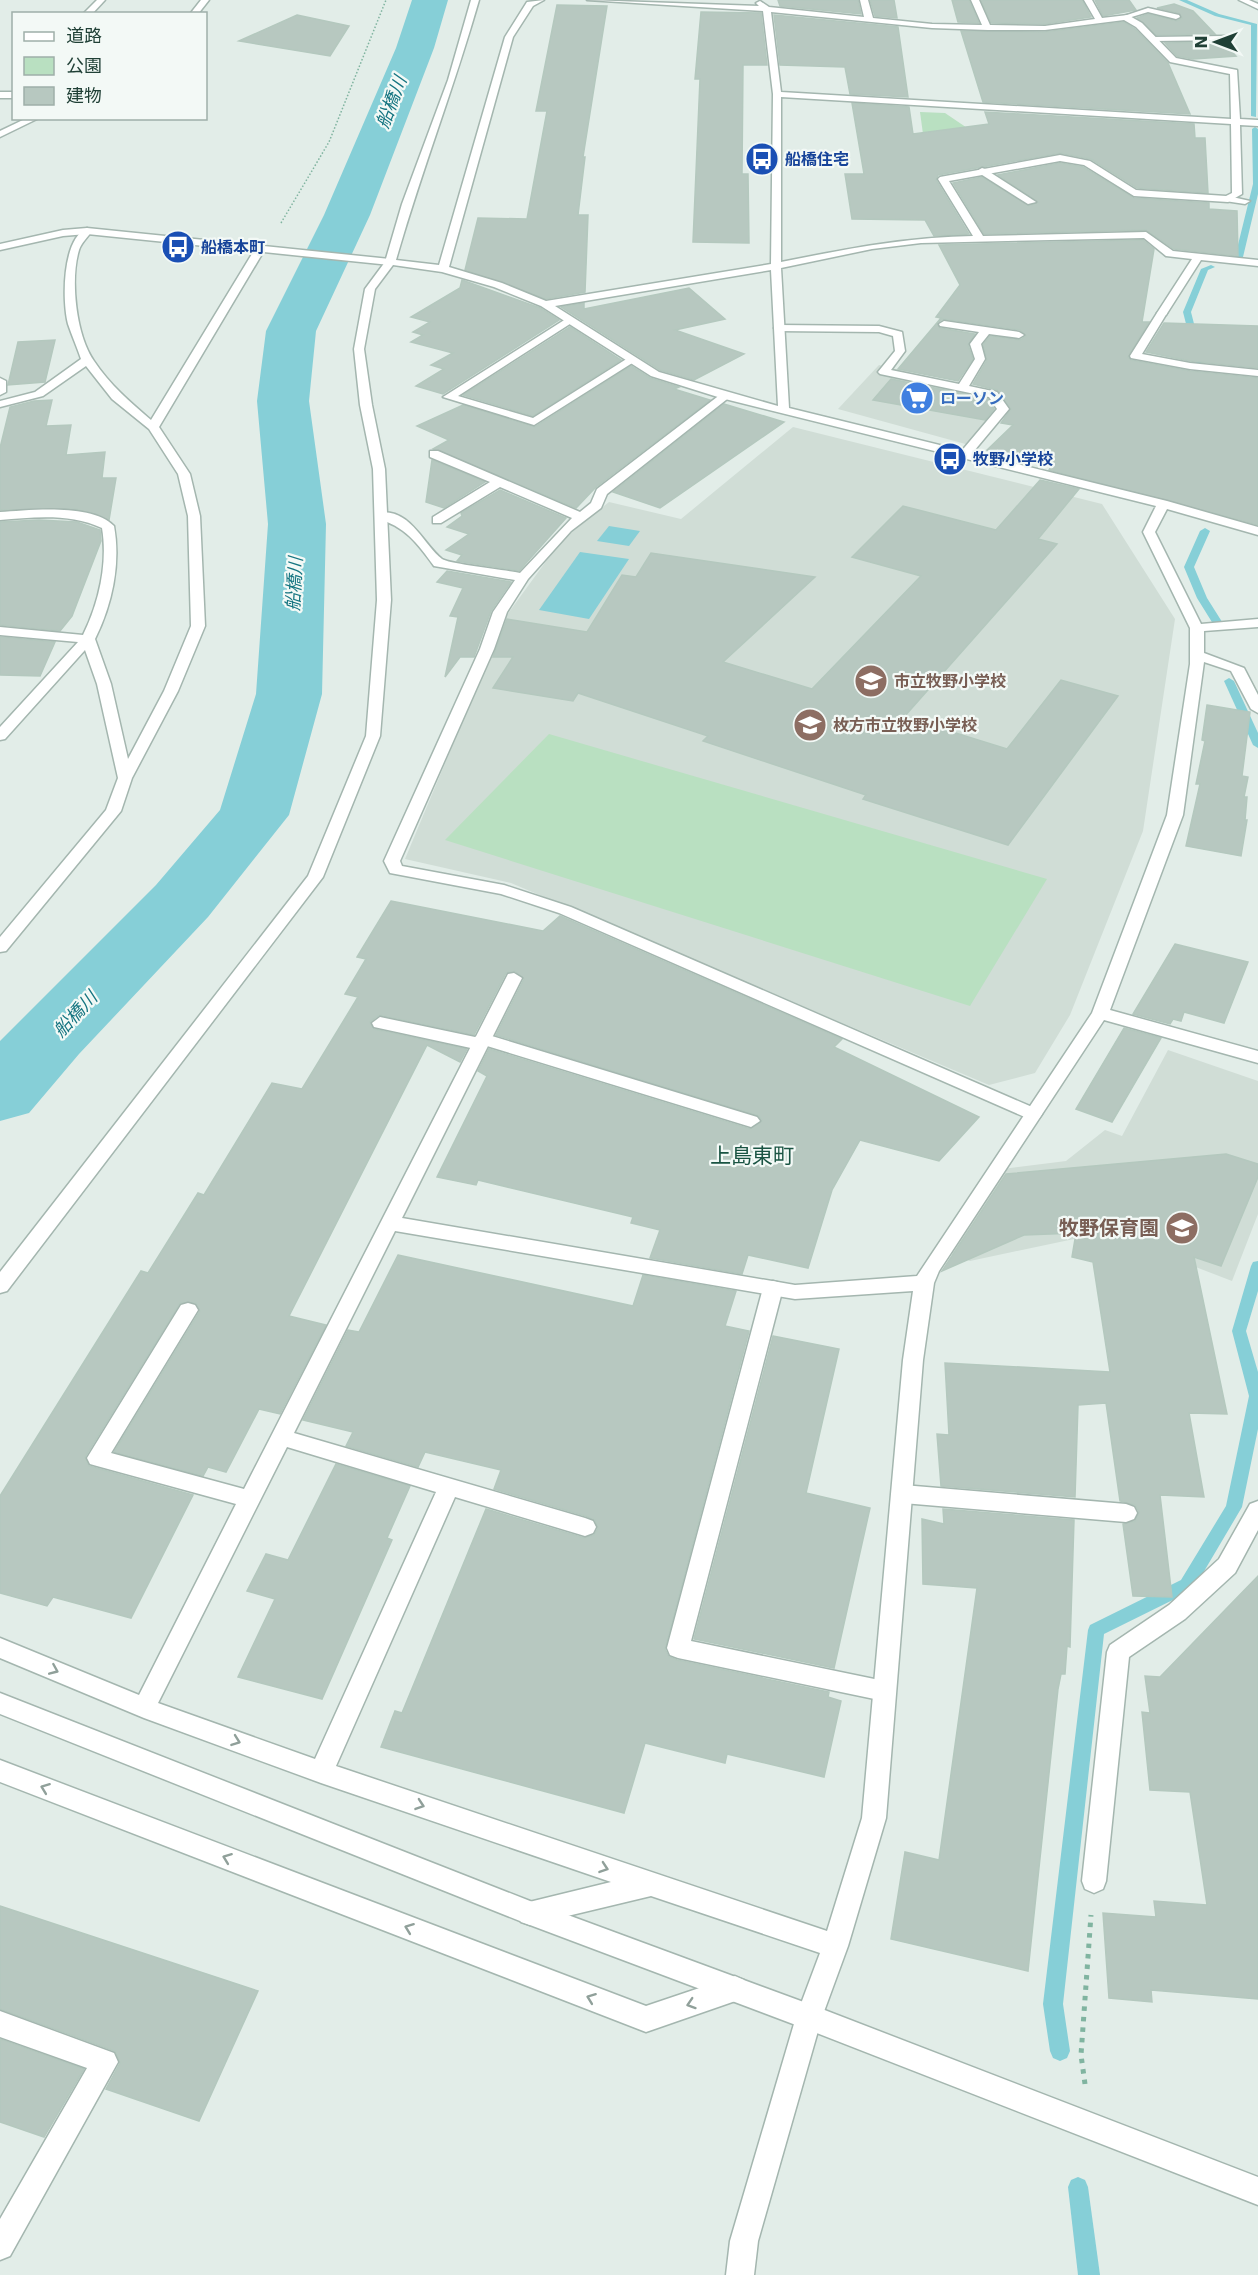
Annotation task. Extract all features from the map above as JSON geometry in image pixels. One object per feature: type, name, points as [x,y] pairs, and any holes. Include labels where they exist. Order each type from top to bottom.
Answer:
[{"type":"street","points":[[89,12],[101,0]]},
{"type":"street","points":[[196,12],[205,0]]},
{"type":"street","points":[[0,1286],[315,877],[373,736],[384,600],[380,469],[366,405],[359,349],[370,290],[390,262],[407,204],[452,80],[475,0]]},
{"type":"street","points":[[443,269],[509,37],[530,4],[540,0]]},
{"type":"street","points":[[591,0],[767,9],[932,27],[1045,28],[1125,17],[1148,10],[1176,17]]},
{"type":"street","points":[[758,0],[767,9],[777,94],[776,266],[784,408]]},
{"type":"street","points":[[864,0],[869,19]]},
{"type":"street","points":[[975,0],[988,28]]},
{"type":"street","points":[[1088,0],[1099,19]]},
{"type":"street","points":[[1243,0],[1258,7]]},
{"type":"street","points":[[1125,17],[1138,25],[1173,60],[1234,72],[1237,194],[1228,200]]},
{"type":"street","points":[[1153,39],[1225,38]]},
{"type":"street","points":[[777,94],[1258,123]]},
{"type":"street","points":[[0,134],[31,120]]},
{"type":"street","points":[[980,239],[943,179],[1060,158],[1087,163],[1134,193],[1245,201]]},
{"type":"street","points":[[982,171],[1031,202]]},
{"type":"street","points":[[0,947],[113,811],[125,778],[171,691],[198,626],[194,516],[184,474],[153,427],[116,397],[87,360],[73,322],[70,293],[74,248],[87,231]]},
{"type":"street","points":[[0,247],[63,233],[87,231],[443,269],[498,285],[545,304],[655,374],[725,396],[784,408],[1163,504],[1258,531]]},
{"type":"street","points":[[545,304],[776,266],[872,246],[921,240],[1146,235],[1170,254],[1257,259]]},
{"type":"street","points":[[153,427],[260,249]]},
{"type":"street","points":[[1198,257],[1135,356],[1190,366],[1258,373]]},
{"type":"street","points":[[569,320],[449,397],[534,422],[632,360]]},
{"type":"street","points":[[944,324],[1019,335]]},
{"type":"street","points":[[779,327],[879,329],[898,334],[900,351],[884,372],[993,394],[1003,409],[965,454]]},
{"type":"street","points":[[962,388],[980,359],[975,344],[987,330]]},
{"type":"street","points":[[0,404],[39,394],[87,360]]},
{"type":"street","points":[[0,381],[0,392]]},
{"type":"street","points":[[725,396],[601,492],[597,506],[567,528],[523,577],[500,612],[487,649],[393,861],[396,870],[504,890],[565,910],[1033,1114]]},
{"type":"street","points":[[434,454],[582,517]]},
{"type":"street","points":[[437,520],[499,482]]},
{"type":"street","points":[[740,2275],[744,2241],[809,2017],[835,1946],[874,1818],[913,1360],[924,1283],[930,1269],[1100,1012],[1175,815],[1197,655],[1197,628],[1149,532],[1163,504]]},
{"type":"street","points":[[0,516],[41,513],[94,517],[108,526],[112,548],[101,613],[88,639],[0,736]]},
{"type":"street","points":[[381,516],[395,518],[419,537],[439,563],[523,577]]},
{"type":"street","points":[[1197,628],[1258,623]]},
{"type":"street","points":[[0,632],[88,639]]},
{"type":"street","points":[[88,639],[104,684],[125,778]]},
{"type":"street","points":[[1197,655],[1237,668],[1257,704]]},
{"type":"street","points":[[144,1708],[514,978]]},
{"type":"street","points":[[1100,1012],[1258,1057]]},
{"type":"street","points":[[380,1023],[481,1042],[751,1121]]},
{"type":"street","points":[[388,1223],[795,1292],[924,1283]]},
{"type":"street","points":[[773,1288],[678,1648],[884,1691]]},
{"type":"street","points":[[188,1310],[97,1458],[249,1499]]},
{"type":"street","points":[[280,1437],[585,1527]]},
{"type":"street","points":[[321,1772],[449,1487]]},
{"type":"street","points":[[903,1494],[1126,1513]]},
{"type":"street","points":[[1094,1881],[1118,1652],[1177,1612],[1227,1566],[1258,1510]]},
{"type":"street","points":[[0,1648],[144,1708],[321,1772],[835,1946]]},
{"type":"street","points":[[0,1704],[122,1750],[530,1913],[809,2017],[1258,2191]]},
{"type":"street","points":[[0,1771],[646,2019],[735,1989]]},
{"type":"street","points":[[530,1913],[651,1884]]},
{"type":"street","points":[[0,2024],[105,2062],[0,2246]]},
{"type":"path","points":[[260,249],[290,212],[329,142],[386,0]]},
{"type":"path","points":[[1090,2126],[1081,2055],[1094,1881]]},
{"type":"shaded area","points":[[879,365],[1010,396],[969,445],[838,409]]},
{"type":"shaded area","name":"枚方市立牧野小学校","points":[[793,427],[1102,504],[1175,619],[1143,831],[1070,1015],[1035,1073],[989,1085],[511,883],[405,859],[507,615],[560,542],[609,502],[681,519]]},
{"type":"shaded area","points":[[1168,1050],[1258,1081],[1258,1214],[1232,1281],[1167,1256],[1164,1266],[1074,1239],[970,1261],[948,1253],[1003,1169],[1066,1161],[1105,1130],[1122,1136]]},
{"type":"green space","points":[[920,112],[945,113],[1010,157],[926,156]]},
{"type":"green space","points":[[549,734],[1047,879],[970,1006],[445,840]]},
{"type":"water","points":[[609,526],[640,531],[629,546],[597,541]]},
{"type":"water","points":[[580,552],[629,559],[589,619],[539,610]]},
{"type":"building","points":[[778,0],[858,0],[861,14],[780,6]]},
{"type":"building","points":[[870,0],[894,0],[897,18],[875,16]]},
{"type":"building","points":[[952,0],[969,0],[979,23],[958,22]]},
{"type":"building","points":[[981,0],[1082,0],[1091,17],[1045,24],[991,23]]},
{"type":"building","points":[[1095,0],[1129,0],[1136,10],[1103,16]]},
{"type":"building","points":[[1174,4],[1193,11],[1215,34],[1156,35],[1137,18],[1148,14],[1177,21],[1182,18],[1179,13],[1157,8]]},
{"type":"building","points":[[557,5],[607,6],[583,157],[585,157],[578,215],[588,215],[585,292],[546,299],[465,270],[478,218],[527,219],[547,111],[536,111]]},
{"type":"building","points":[[701,12],[761,13],[767,65],[743,65],[742,174],[748,174],[749,243],[693,242],[700,79],[695,79]]},
{"type":"building","points":[[297,15],[349,26],[330,56],[239,41]]},
{"type":"building","points":[[774,15],[898,27],[908,97],[850,94],[845,67],[780,65]]},
{"type":"building","points":[[1124,22],[1135,29],[1168,63],[1190,114],[983,102],[961,31],[1045,32]]},
{"type":"building","points":[[1223,42],[1236,56],[1193,59],[1177,56],[1165,43]]},
{"type":"building","points":[[852,103],[909,107],[913,134],[989,124],[985,112],[1194,124],[1195,138],[1205,138],[1208,193],[1137,188],[1091,159],[1060,153],[938,175],[936,180],[969,234],[934,236],[925,220],[852,219],[845,174],[864,174]]},
{"type":"building","points":[[1060,163],[1083,167],[1134,198],[1209,203],[1209,209],[1237,211],[1238,256],[1174,249],[1146,230],[984,234],[953,183],[982,177],[1029,206],[1038,202],[998,175]]},
{"type":"building","points":[[1143,240],[1154,249],[1142,322],[1149,322],[1128,357],[1131,360],[1190,371],[1258,378],[1258,525],[1049,470],[1051,467],[1041,463],[987,450],[1013,425],[1001,423],[1011,409],[997,390],[973,384],[987,360],[983,345],[990,336],[1020,340],[1026,336],[1020,330],[943,319],[937,323],[940,328],[975,334],[968,345],[973,359],[958,381],[898,369],[941,318],[936,317],[960,285],[939,245]]},
{"type":"building","points":[[462,280],[540,308],[559,320],[443,394],[416,386],[444,369],[431,365],[453,353],[411,342],[423,335],[413,332],[430,322],[411,317],[460,288]]},
{"type":"building","points":[[689,288],[725,319],[675,330],[744,354],[694,380],[660,370],[561,307],[584,303],[584,309]]},
{"type":"building","points":[[1164,323],[1258,326],[1258,368],[1190,361],[1146,352]]},
{"type":"building","points":[[570,327],[621,360],[533,416],[463,395]]},
{"type":"building","points":[[55,340],[45,382],[8,385],[18,342]]},
{"type":"building","points":[[631,366],[650,378],[679,387],[674,389],[710,400],[596,487],[576,508],[433,449],[449,440],[417,426],[463,405],[535,427]]},
{"type":"building","name":"ローソン","points":[[891,379],[988,399],[994,409],[985,420],[873,400]]},
{"type":"building","points":[[52,400],[46,426],[71,425],[66,455],[105,452],[102,478],[116,478],[109,520],[76,509],[0,510],[0,448],[10,407],[34,401]]},
{"type":"building","points":[[724,404],[784,422],[660,508],[613,492]]},
{"type":"building","points":[[432,460],[485,482],[444,508],[426,502]]},
{"type":"building","points":[[1040,480],[1079,489],[1038,539],[1057,544],[904,717],[1007,749],[1061,680],[1118,696],[1008,845],[863,799],[866,795],[703,741],[708,736],[578,693],[573,701],[493,688],[513,657],[493,657],[507,619],[587,632],[622,575],[636,577],[651,553],[815,577],[723,662],[812,689],[921,576],[852,557],[903,506],[996,530]]},
{"type":"building","points":[[500,490],[566,518],[519,571],[457,561],[462,555],[446,550],[469,534],[447,527],[462,516],[461,513]]},
{"type":"building","points":[[39,520],[77,522],[100,530],[101,541],[72,616],[60,631],[0,625],[0,522]]},
{"type":"building","points":[[447,571],[511,582],[491,611],[474,657],[460,657],[445,677],[458,617],[450,616],[463,588],[437,582]]},
{"type":"building","points":[[0,637],[55,642],[40,676],[0,675]]},
{"type":"building","points":[[1207,705],[1250,712],[1242,776],[1248,777],[1244,797],[1247,797],[1245,820],[1247,820],[1241,856],[1186,846],[1200,784],[1196,784],[1205,741],[1202,740]]},
{"type":"building","points":[[391,901],[543,931],[560,916],[842,1039],[834,1047],[979,1117],[939,1161],[860,1140],[832,1190],[808,1268],[748,1255],[742,1274],[650,1258],[660,1230],[631,1223],[633,1217],[478,1180],[476,1185],[437,1177],[487,1076],[478,1071],[489,1049],[750,1129],[762,1121],[759,1116],[496,1035],[524,979],[515,971],[506,973],[474,1035],[379,1015],[370,1022],[374,1029],[467,1049],[460,1062],[427,1045],[289,1316],[326,1325],[280,1414],[259,1409],[226,1472],[208,1467],[203,1476],[114,1452],[200,1311],[196,1303],[180,1303],[85,1457],[89,1466],[193,1495],[131,1618],[53,1597],[47,1606],[0,1593],[0,1496],[141,1271],[148,1273],[198,1193],[204,1195],[272,1083],[302,1089],[358,997],[345,994],[366,959],[357,957]]},
{"type":"building","points":[[1175,944],[1248,962],[1224,1023],[1184,1012],[1181,1021],[1173,1019],[1170,1024],[1133,1014]]},
{"type":"building","points":[[1124,1028],[1161,1038],[1112,1122],[1076,1109]]},
{"type":"building","points":[[1226,1154],[1258,1164],[1258,1177],[1221,1266],[1194,1257],[1227,1414],[1189,1413],[1204,1497],[1160,1495],[1172,1597],[1133,1596],[1123,1524],[1135,1521],[1139,1512],[1135,1505],[1120,1501],[1106,1403],[1078,1405],[1075,1497],[941,1486],[937,1434],[949,1435],[945,1363],[1110,1372],[1093,1262],[1072,1257],[1076,1233],[1024,1235],[942,1271],[1006,1174]]},
{"type":"building","points":[[398,1255],[633,1306],[643,1275],[736,1291],[725,1326],[749,1331],[665,1649],[669,1657],[677,1660],[829,1692],[828,1697],[841,1701],[824,1777],[727,1754],[725,1763],[645,1743],[624,1813],[381,1747],[395,1711],[402,1713],[486,1509],[584,1538],[594,1535],[598,1528],[595,1520],[586,1516],[494,1489],[501,1470],[425,1452],[418,1467],[346,1446],[353,1432],[303,1420],[348,1330],[359,1332]]},
{"type":"building","points":[[773,1336],[839,1349],[806,1493],[870,1508],[834,1668],[694,1639]]},
{"type":"building","points":[[336,1464],[410,1486],[387,1538],[392,1540],[322,1699],[238,1677],[275,1599],[247,1591],[266,1554],[288,1560]]},
{"type":"building","points":[[943,1509],[1074,1520],[1070,1647],[1067,1646],[1065,1674],[1061,1674],[1058,1689],[1028,1971],[891,1939],[905,1852],[939,1860],[977,1588],[923,1584],[922,1519],[944,1524]]},
{"type":"building","points":[[1258,1576],[1258,1999],[1151,1990],[1152,2002],[1109,1998],[1103,1913],[1156,1917],[1154,1901],[1207,1905],[1190,1792],[1150,1790],[1142,1712],[1150,1713],[1145,1676],[1160,1677]]},
{"type":"building","points":[[0,1906],[258,1991],[199,2121],[106,2089],[120,2063],[115,2051],[0,2009]]},
{"type":"building","points":[[0,2039],[84,2069],[44,2137],[0,2122]]},
{"type":"waterway","name":"船橋川","points":[[0,1093],[51,1035],[182,901],[254,815],[289,694],[297,524],[283,401],[291,331],[347,215],[415,48],[430,0]]},
{"type":"waterway","points":[[1182,0],[1217,15],[1254,24],[1254,116]]},
{"type":"waterway","points":[[1239,257],[1257,184],[1255,129]]},
{"type":"waterway","points":[[1201,367],[1187,312],[1205,269],[1211,267]]},
{"type":"waterway","points":[[1205,531],[1189,567],[1202,598],[1219,625]]},
{"type":"waterway","points":[[1222,642],[1223,648]]},
{"type":"waterway","points":[[1229,681],[1258,745]]},
{"type":"waterway","points":[[1060,2051],[1053,2004],[1096,1630],[1187,1585],[1234,1507],[1257,1396],[1239,1331],[1258,1266]]},
{"type":"waterway","points":[[1078,2187],[1089,2275]]},
{"type":"place","name":"船橋住宅","points":[[762,159]]},
{"type":"place","name":"船橋本町","points":[[178,247]]},
{"type":"place","name":"ローソン","points":[[917,398]]},
{"type":"place","name":"牧野小学校","points":[[950,459]]},
{"type":"place","name":"市立牧野小学校","points":[[871,681]]},
{"type":"place","name":"枚方市立牧野小学校","points":[[810,725]]},
{"type":"place","name":"牧野保育園","points":[[1182,1228]]},
{"type":"district","name":"上島東町","points":[[752,1156]]}]
